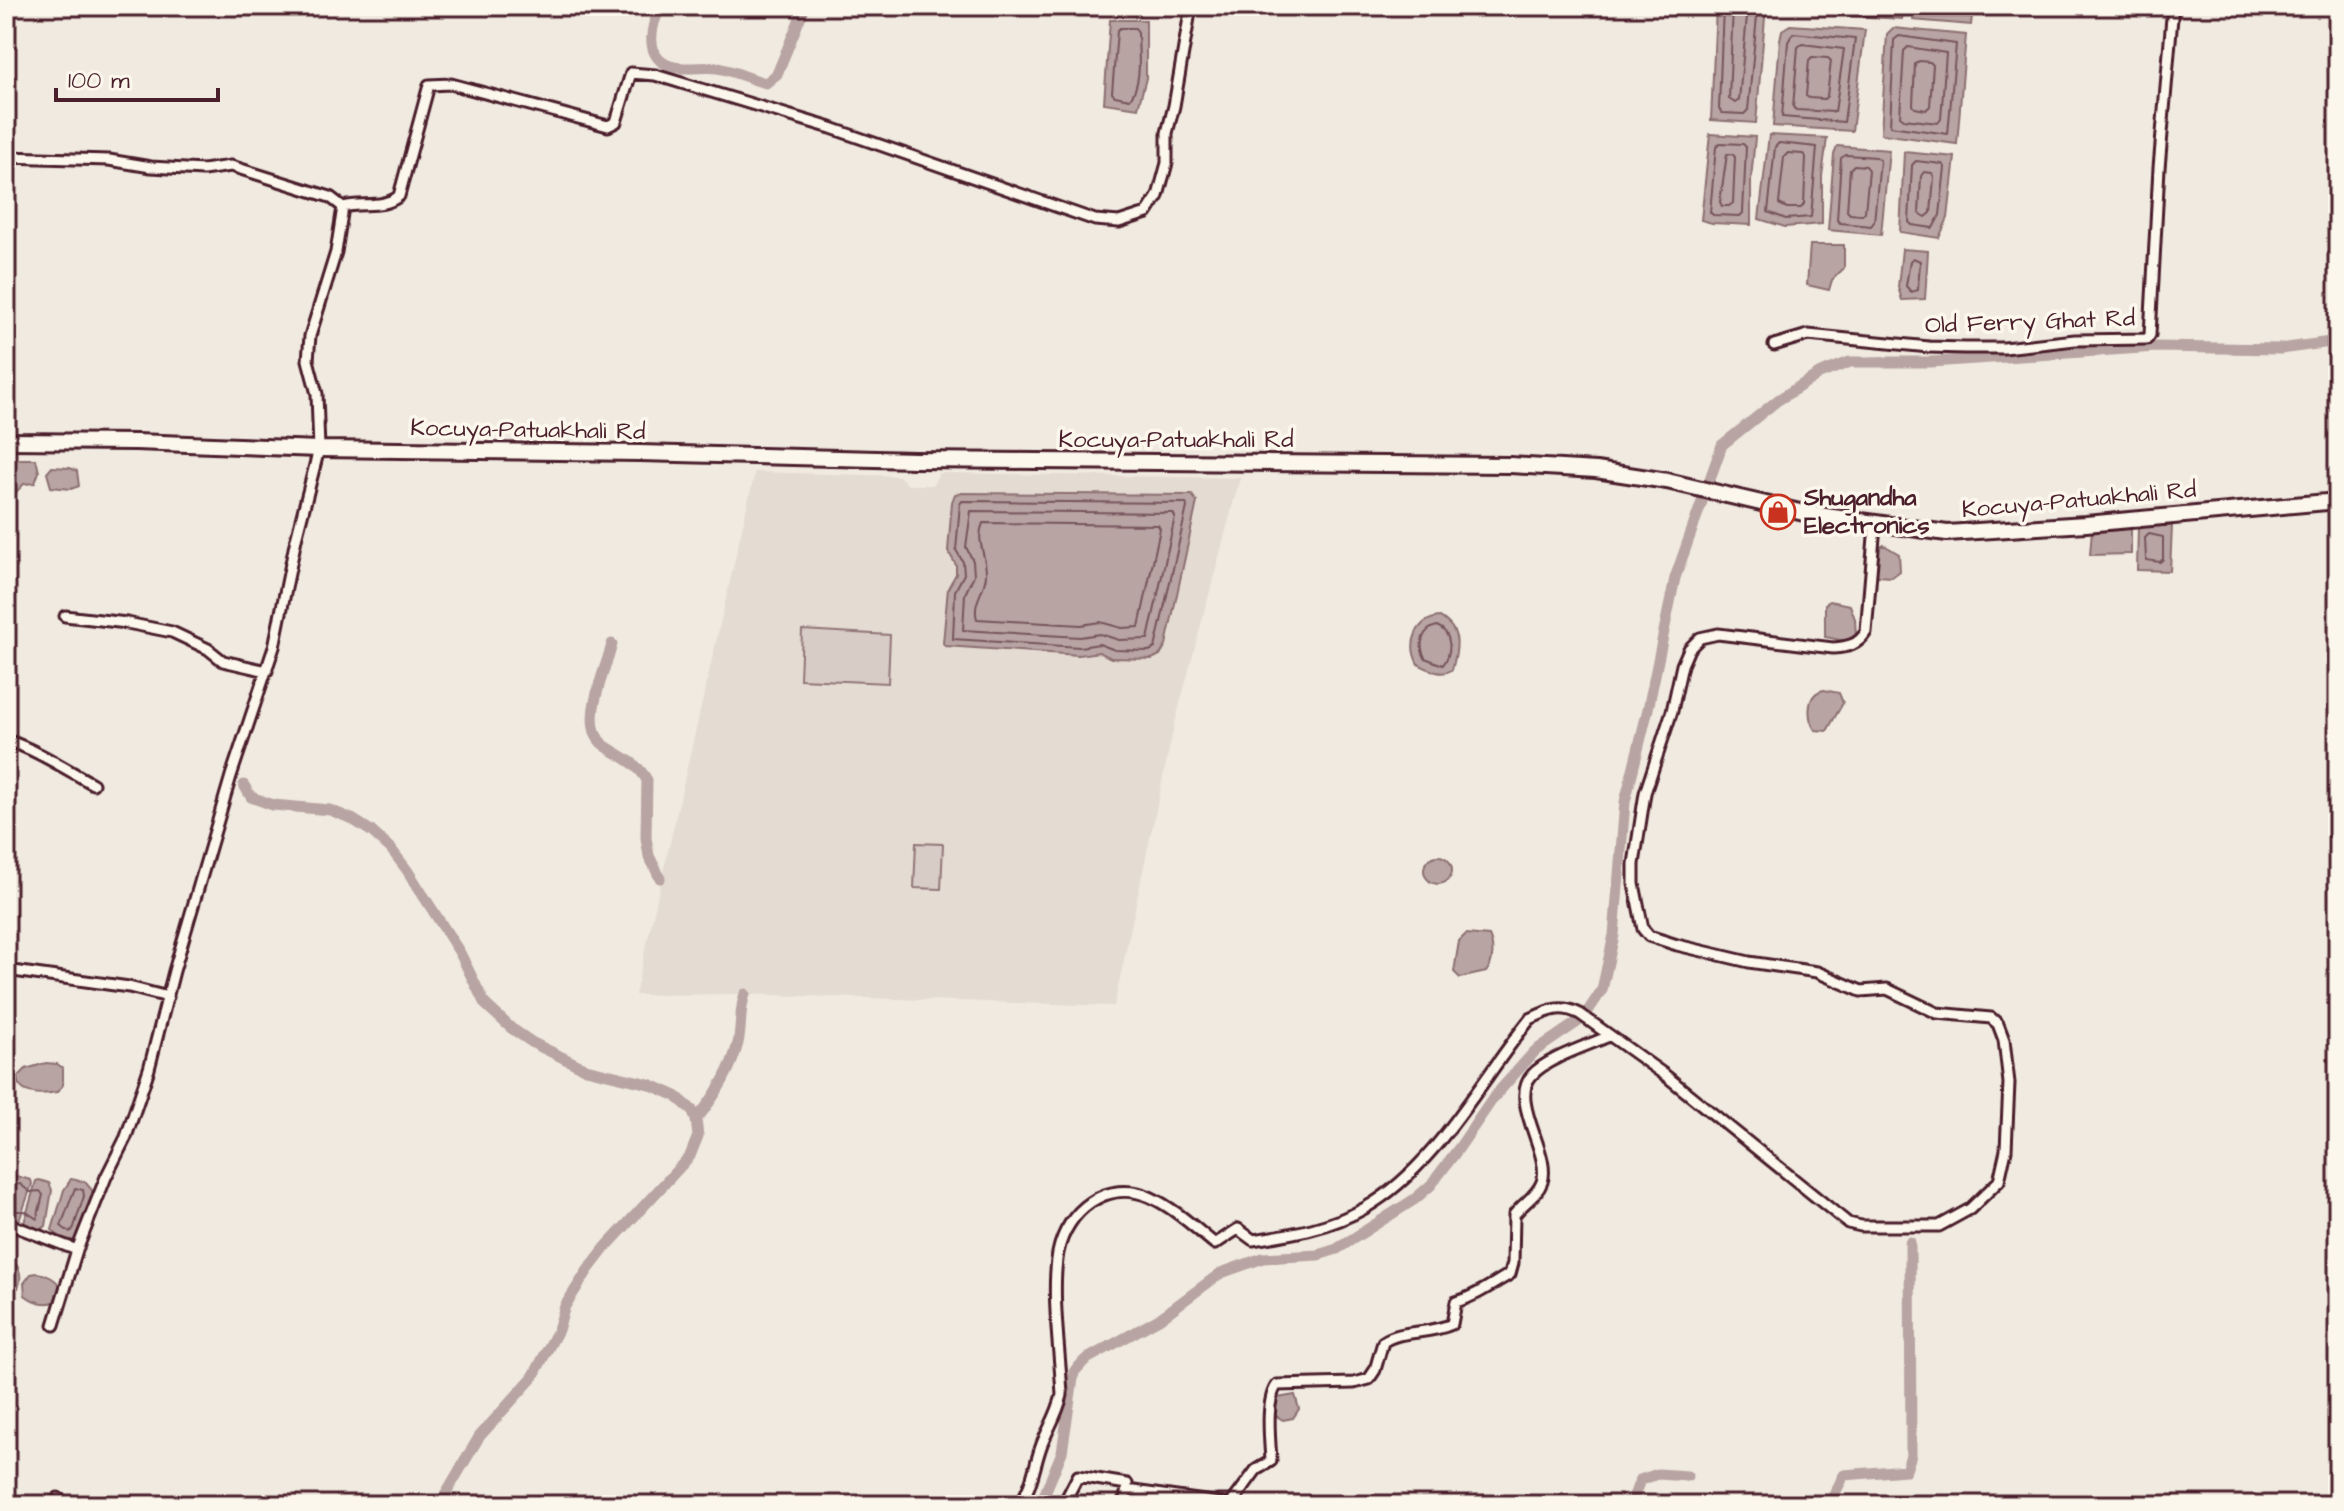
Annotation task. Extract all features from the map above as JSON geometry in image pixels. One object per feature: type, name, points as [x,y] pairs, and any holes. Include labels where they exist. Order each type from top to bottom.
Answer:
[{"type":"main road","name":"Kocuya-Patuakhali Rd","points":[[6,441],[915,460],[1510,465],[1596,470],[1691,486],[1804,513],[1947,533],[2338,501]]},
{"type":"street","points":[[343,207],[390,203],[399,196],[429,85],[451,84],[608,126],[616,122],[631,73],[655,75],[831,128],[1095,220],[1119,222],[1147,213],[1158,196],[1167,163],[1167,133],[1191,6]]},
{"type":"street","name":"Old Ferry Ghat Rd","points":[[1774,345],[1808,335],[1965,348],[2004,348],[2075,340],[2147,339],[2150,335],[2160,152],[2173,6]]},
{"type":"street","points":[[6,157],[109,160],[151,167],[203,170],[231,166],[330,197],[343,207]]},
{"type":"street","points":[[54,1325],[77,1250],[106,1177],[126,1137],[149,1069],[227,790],[267,671],[319,449],[317,394],[308,360],[310,336],[336,252],[343,207]]},
{"type":"street","points":[[1019,1505],[1029,1491],[1042,1445],[1058,1412],[1062,1395],[1058,1254],[1070,1221],[1080,1210],[1104,1195],[1147,1196],[1173,1210],[1215,1244],[1238,1229],[1253,1240],[1306,1232],[1365,1208],[1416,1168],[1530,1019],[1551,1009],[1565,1007],[1580,1014],[1665,1075],[1848,1223],[1861,1226],[1939,1226],[1970,1209],[1999,1181],[2006,1150],[2009,1083],[2004,1040],[1998,1024],[1991,1018],[1937,1013],[1887,989],[1861,991],[1817,972],[1749,962],[1677,945],[1649,936],[1640,922],[1634,864],[1645,793],[1689,649],[1700,638],[1718,634],[1833,648],[1850,647],[1861,640],[1866,632],[1875,525]]},
{"type":"street","points":[[65,616],[172,632],[208,649],[223,661],[267,671]]},
{"type":"street","points":[[6,740],[35,750],[93,784]]},
{"type":"street","points":[[6,970],[129,987],[168,997]]},
{"type":"street","points":[[1127,1490],[1232,1504],[1256,1470],[1271,1461],[1270,1402],[1277,1385],[1354,1383],[1369,1379],[1375,1370],[1383,1342],[1392,1336],[1437,1331],[1452,1324],[1456,1302],[1477,1296],[1483,1288],[1510,1274],[1514,1215],[1535,1195],[1544,1169],[1528,1114],[1525,1084],[1551,1060],[1609,1036]]},
{"type":"street","points":[[6,1223],[77,1250]]},
{"type":"street","points":[[1063,1505],[1078,1476],[1127,1484],[1123,1505]]},
{"type":"shaded area","points":[[755,472],[899,476],[908,485],[933,485],[939,473],[1240,478],[1174,726],[1114,1006],[745,994],[635,995]]},
{"type":"shaded area","points":[[802,630],[890,635],[888,683],[800,679]]},
{"type":"shaded area","points":[[916,843],[943,844],[941,889],[914,888]]},
{"type":"water","points":[[1716,6],[1766,6],[1756,123],[1711,120]]},
{"type":"water","points":[[1780,6],[1838,6],[1837,13],[1780,9]]},
{"type":"water","points":[[1853,6],[1904,6],[1902,19],[1852,16]]},
{"type":"water","points":[[1915,6],[1973,6],[1971,25],[1913,20]]},
{"type":"water","points":[[1110,20],[1146,20],[1146,78],[1138,108],[1104,103]]},
{"type":"water","points":[[1790,25],[1865,30],[1852,131],[1773,126],[1780,40],[1782,30]]},
{"type":"water","points":[[1893,28],[1966,35],[1957,144],[1881,134],[1887,34]]},
{"type":"water","points":[[1710,134],[1755,137],[1751,225],[1701,220]]},
{"type":"water","points":[[1769,135],[1827,138],[1822,176],[1822,224],[1785,227],[1759,219]]},
{"type":"water","points":[[1837,146],[1889,150],[1881,235],[1828,230]]},
{"type":"water","points":[[1904,152],[1955,157],[1948,218],[1939,238],[1900,232]]},
{"type":"water","points":[[1810,245],[1844,245],[1844,268],[1832,280],[1829,290],[1807,285]]},
{"type":"water","points":[[1902,249],[1928,251],[1925,299],[1902,300],[1898,287]]},
{"type":"water","points":[[6,459],[36,459],[39,472],[35,483],[24,484],[15,493],[6,493]]},
{"type":"water","points":[[52,467],[77,471],[79,486],[71,489],[51,487],[47,473]]},
{"type":"water","points":[[955,494],[1192,495],[1197,502],[1166,645],[1160,655],[1152,659],[1111,658],[1099,652],[1079,655],[945,646],[948,588],[956,574],[956,565],[948,551],[952,502]]},
{"type":"water","points":[[2138,526],[2172,526],[2170,571],[2137,570]]},
{"type":"water","points":[[2131,529],[2131,554],[2090,555],[2092,530]]},
{"type":"water","points":[[1884,545],[1899,554],[1900,571],[1892,577],[1878,576],[1875,569],[1879,548]]},
{"type":"water","points":[[1830,601],[1850,605],[1856,636],[1850,642],[1825,637],[1825,604]]},
{"type":"water","points":[[1440,617],[1452,628],[1456,640],[1452,670],[1443,673],[1418,664],[1413,648],[1420,627]]},
{"type":"water","points":[[1824,690],[1839,693],[1843,703],[1827,731],[1815,730],[1810,719],[1811,701]]},
{"type":"water","points":[[1438,856],[1448,860],[1452,870],[1448,880],[1438,884],[1428,880],[1424,870],[1428,860]]},
{"type":"water","points":[[1466,934],[1489,936],[1492,959],[1486,972],[1460,978],[1454,972],[1459,941]]},
{"type":"water","points":[[46,1063],[63,1068],[63,1085],[57,1092],[38,1094],[22,1088],[17,1078],[26,1069]]},
{"type":"water","points":[[12,1175],[31,1180],[32,1184],[19,1221],[6,1219],[6,1183]]},
{"type":"water","points":[[71,1179],[85,1182],[92,1190],[91,1203],[76,1241],[61,1238],[52,1230],[64,1190]]},
{"type":"water","points":[[36,1181],[49,1183],[52,1190],[46,1226],[39,1230],[24,1223]]},
{"type":"water","points":[[6,1257],[17,1266],[20,1274],[18,1288],[8,1293]]},
{"type":"water","points":[[31,1274],[44,1274],[59,1285],[57,1301],[40,1302],[25,1295],[24,1283]]},
{"type":"water","points":[[1295,1395],[1299,1409],[1293,1418],[1283,1420],[1273,1414],[1278,1398]]},
{"type":"waterway","points":[[662,6],[654,23],[652,42],[658,58],[664,63],[679,68],[718,68],[766,83],[777,74],[805,6]]},
{"type":"waterway","points":[[1040,1505],[1062,1452],[1074,1372],[1085,1360],[1159,1319],[1221,1273],[1263,1258],[1318,1255],[1337,1249],[1415,1199],[1431,1185],[1494,1097],[1535,1051],[1579,1021],[1602,990],[1614,935],[1625,802],[1675,578],[1722,445],[1778,400],[1819,374],[1850,362],[1931,362],[2156,347],[2280,349],[2338,341]]},
{"type":"waterway","points":[[612,644],[596,697],[593,724],[604,745],[633,764],[647,780],[646,838],[649,856],[660,878]]},
{"type":"waterway","points":[[244,785],[251,797],[273,805],[330,810],[371,831],[391,849],[407,870],[460,953],[485,1004],[511,1028],[533,1043],[586,1069],[649,1084],[676,1096],[692,1110],[696,1120],[698,1136],[690,1156],[588,1270],[565,1306],[558,1330],[533,1377],[479,1437],[439,1505]]},
{"type":"waterway","points":[[696,1120],[731,1064],[738,1043],[745,994]]},
{"type":"waterway","points":[[1829,1505],[1844,1475],[1906,1470],[1911,1455],[1910,1242]]},
{"type":"waterway","points":[[1635,1505],[1634,1496],[1640,1480],[1658,1474],[1687,1476]]},
{"type":"place","name":"Shugandha Electronics","points":[[1778,512]]}]
